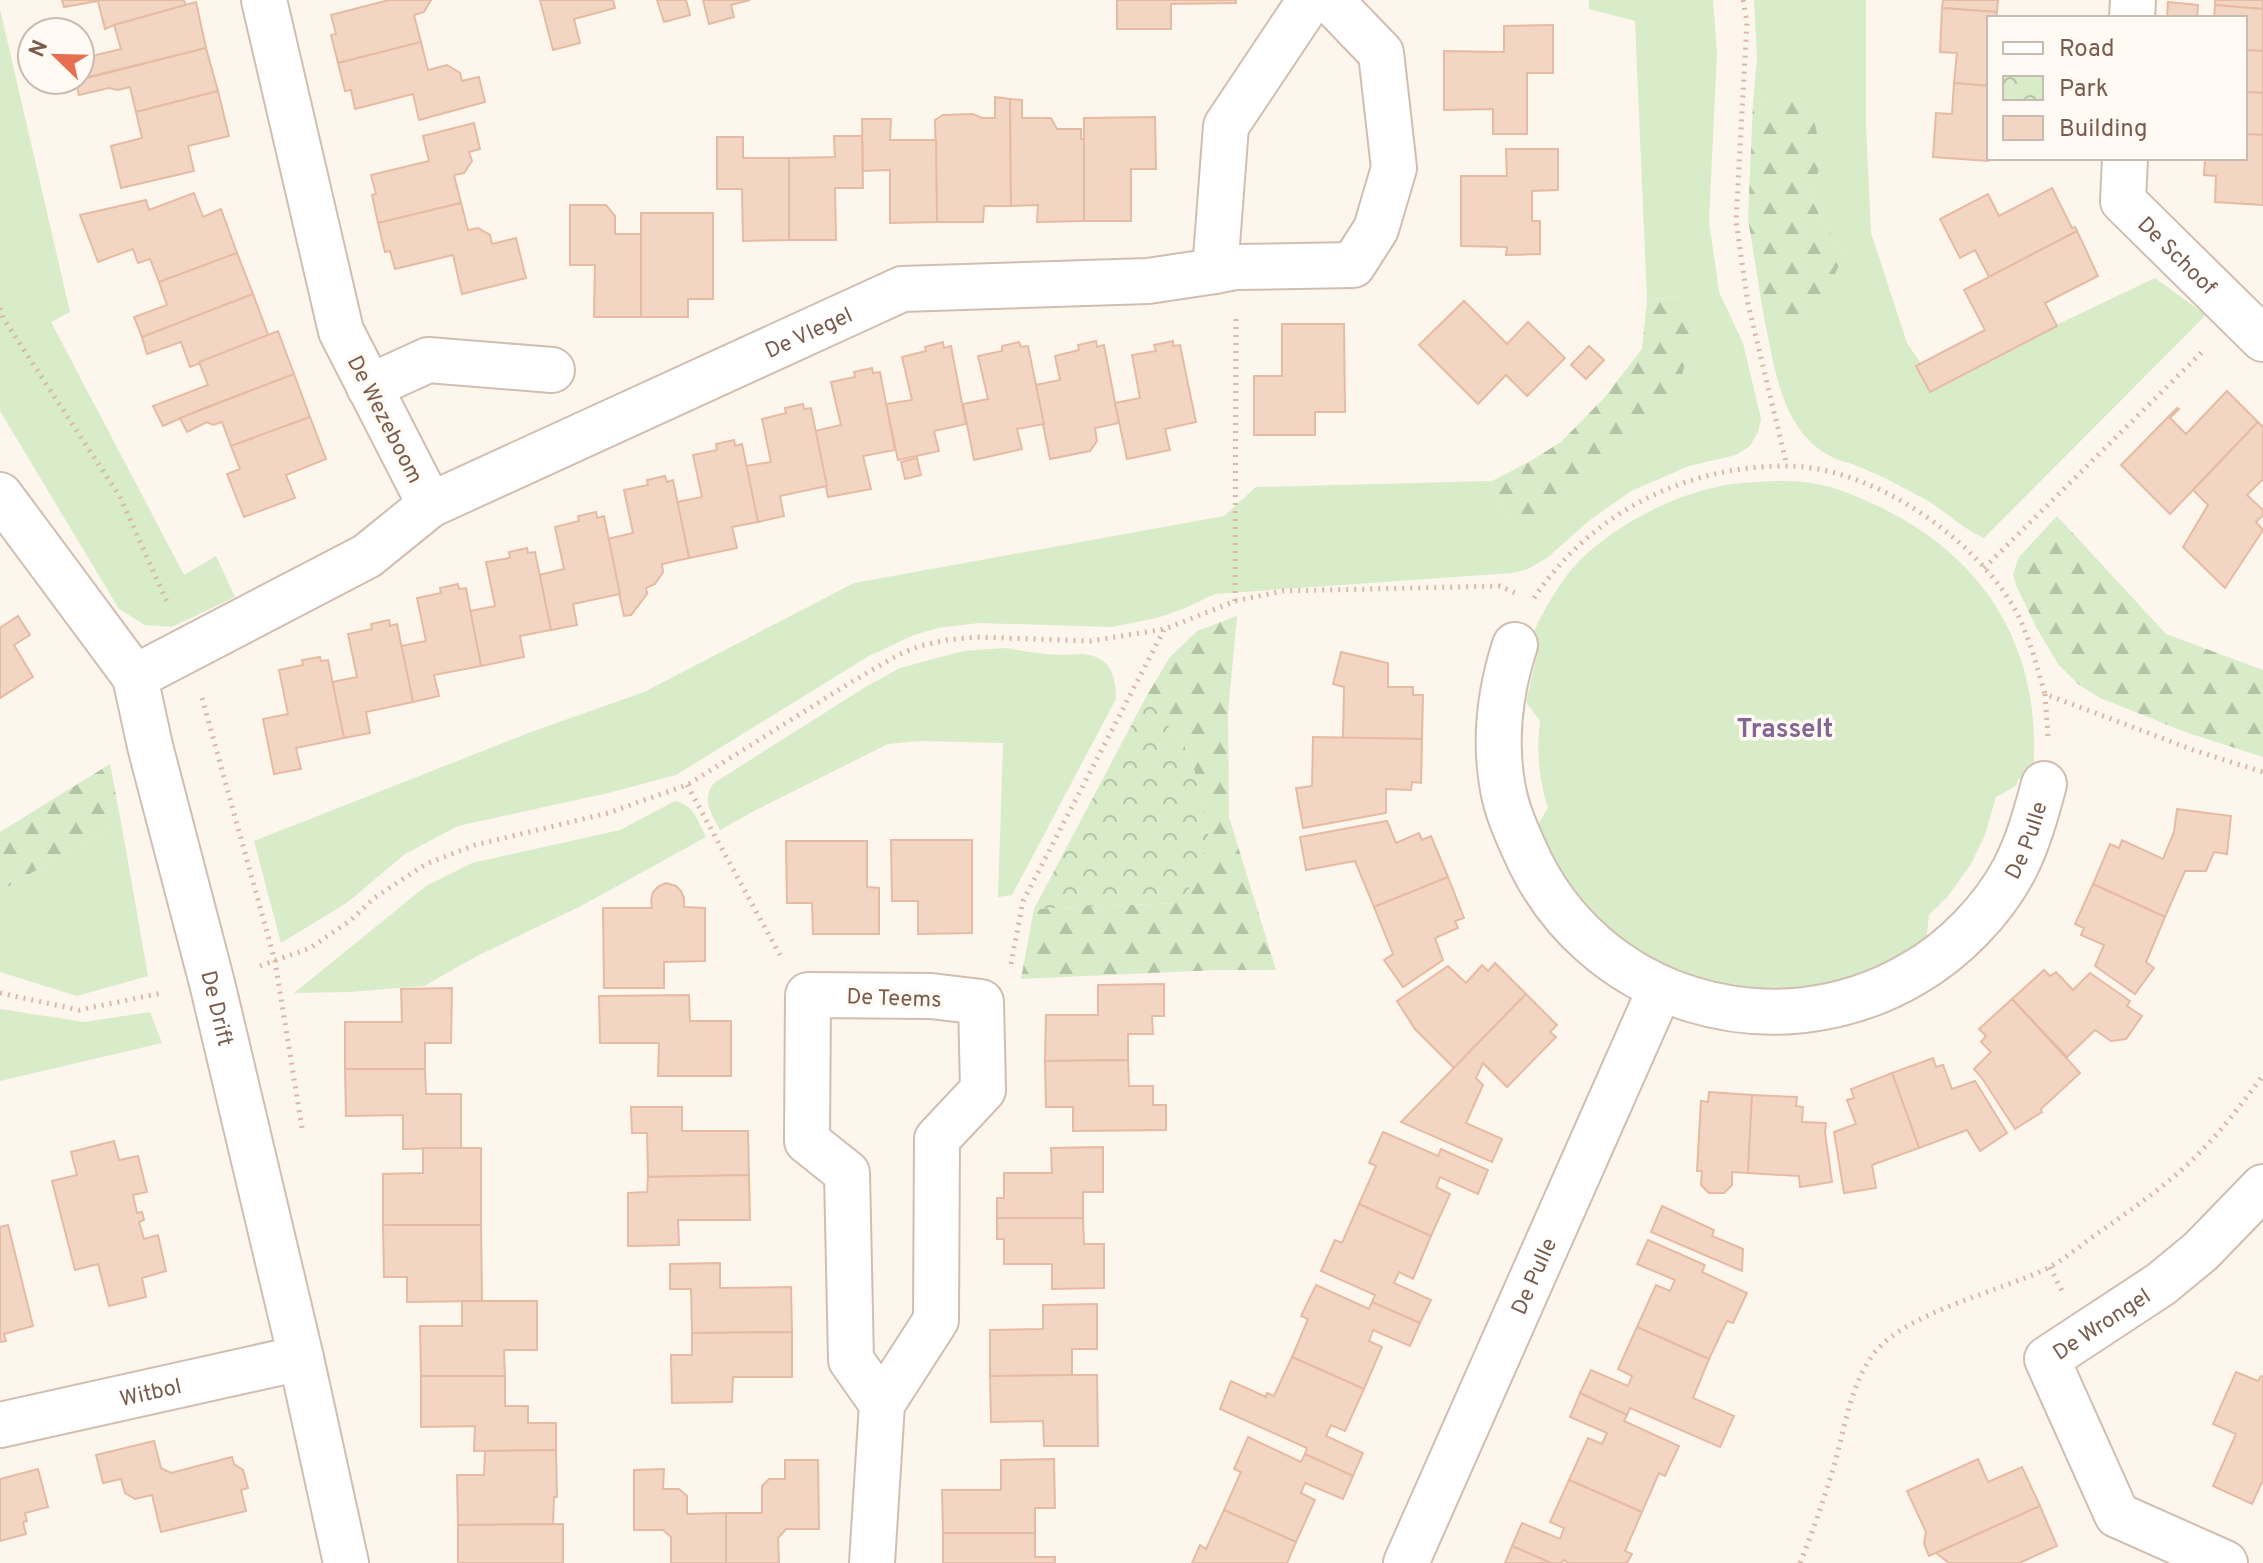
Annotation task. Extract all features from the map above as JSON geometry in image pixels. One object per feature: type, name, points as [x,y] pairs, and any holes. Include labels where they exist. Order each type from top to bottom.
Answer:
[{"type":"street","name":"De Wezeboom","points":[[135,677],[367,556],[430,505],[341,331],[264,0]]},
{"type":"street","points":[[1225,269],[1226,126],[1310,0]]},
{"type":"street","name":"De Vlegel","points":[[430,505],[902,289],[1148,281],[1225,269],[1353,265],[1376,229],[1394,168],[1381,53],[1330,0]]},
{"type":"street","name":"De Schoof","points":[[2125,160],[2123,201],[2251,327]]},
{"type":"street","points":[[369,387],[428,360],[552,370]]},
{"type":"street","name":"De Drift","points":[[1,498],[135,677],[212,983],[346,1563]]},
{"type":"street","name":"De Pulle","points":[[1515,645],[1500,710],[1500,763],[1503,788],[1515,830],[1532,867],[1553,902],[1579,932],[1626,970],[1660,989],[1720,1007],[1760,1012],[1801,1011],[1841,1004],[1898,983],[1933,962],[1990,905],[2013,872],[2030,835],[2044,784]]},
{"type":"street","name":"De Pulle","points":[[1406,1563],[1660,989]]},
{"type":"street","points":[[808,995],[807,1141],[847,1173],[851,1360],[882,1404]]},
{"type":"street","name":"De Teems","points":[[808,995],[931,996],[981,1002]]},
{"type":"street","points":[[872,1563],[882,1404],[936,1320],[937,1139],[983,1090],[981,1002]]},
{"type":"street","name":"De Wrongel","points":[[2225,1563],[2117,1515],[2047,1359],[2161,1284],[2201,1251],[2263,1187]]},
{"type":"street","name":"Witbol","points":[[0,1425],[301,1358]]},
{"type":"path","points":[[1743,0],[1747,21],[1736,221],[1748,304],[1787,466]]},
{"type":"path","points":[[1225,269],[1235,601]]},
{"type":"path","points":[[1984,568],[2251,327]]},
{"type":"path","points":[[1532,601],[1548,577],[1599,526],[1670,487],[1720,473],[1787,466],[1837,473],[1880,490],[1917,511],[1964,546],[2009,599],[2033,651],[2045,694],[2196,751],[2263,772]]},
{"type":"path","points":[[0,993],[79,1010],[212,983],[310,948],[351,920],[374,898],[426,864],[475,845],[608,813],[687,785],[853,681],[920,646],[976,637],[1091,641],[1165,629],[1235,601],[1306,589],[1500,586],[1521,596]]},
{"type":"path","points":[[981,1002],[1005,996],[1023,901],[1165,629]]},
{"type":"path","points":[[687,785],[774,947],[808,995]]},
{"type":"path","points":[[1800,1563],[1825,1493],[1854,1394],[1875,1353],[1899,1331],[1923,1319],[2050,1267],[2167,1183],[2209,1144],[2263,1075]]},
{"type":"green space","points":[[1589,0],[1713,0],[1717,53],[1709,220],[1719,292],[1743,343],[1761,419],[1750,446],[1736,455],[1689,466],[1631,491],[1590,520],[1547,558],[1526,570],[1215,594],[1157,618],[1111,627],[979,623],[938,628],[914,635],[869,656],[676,775],[458,826],[405,854],[348,902],[281,943],[254,841],[531,732],[644,692],[854,583],[1224,516],[1256,487],[1492,481],[1503,512],[1515,526],[1682,295],[1647,301],[1635,21],[1589,9]]},
{"type":"green space","points":[[1754,0],[1866,0],[1866,125],[1871,233],[1907,343],[1934,383],[2155,278],[2206,315],[1984,538],[1921,497],[1875,473],[1834,458],[1815,446],[1801,432],[1783,397],[1764,318],[1788,318],[1845,253],[1825,226],[1812,200],[1822,155],[1778,94],[1753,104],[1757,58]]},
{"type":"green space","points":[[0,9],[16,78],[16,96],[20,96],[70,312],[51,322],[184,575],[216,556],[235,597],[172,627],[145,625],[119,609],[0,411]]},
{"type":"green space","points":[[1778,94],[1797,99],[1813,116],[1822,155],[1812,200],[1825,226],[1845,253],[1817,301],[1800,314],[1783,319],[1764,318],[1748,219],[1753,104]]},
{"type":"green space","points":[[1683,295],[1692,326],[1682,377],[1666,413],[1541,525],[1515,526],[1503,512],[1492,481],[1561,442],[1604,398],[1642,349],[1647,301]]},
{"type":"green space","points":[[1776,481],[1823,485],[1897,516],[1963,565],[1988,594],[2007,626],[2022,662],[2031,699],[2034,739],[2032,781],[2018,779],[2016,786],[1996,797],[1985,835],[1971,864],[1948,896],[1929,915],[1926,942],[1837,988],[1723,991],[1636,956],[1566,888],[1536,828],[1548,808],[1539,765],[1540,721],[1526,702],[1538,651],[1527,647],[1543,612],[1565,578],[1581,559],[1611,534],[1646,513],[1683,497],[1735,484]]},
{"type":"green space","points":[[2057,516],[2166,634],[2263,670],[2263,757],[2188,733],[2100,698],[2078,684],[2058,664],[2036,627],[2013,574],[2019,557]]},
{"type":"green space","points":[[1237,616],[1228,712],[1229,817],[1276,970],[1021,979],[1034,909],[1178,903],[1209,839],[1191,755],[1146,697],[1170,657],[1197,631]]},
{"type":"green space","points":[[1005,648],[1097,657],[1111,671],[1116,699],[1012,895],[998,897],[1003,743],[919,741],[888,744],[720,830],[708,801],[714,783],[900,668],[963,651]]},
{"type":"green space","points":[[1146,697],[1191,755],[1209,839],[1193,883],[1178,903],[1034,909]]},
{"type":"green space","points":[[110,764],[121,822],[0,891],[0,832]]},
{"type":"green space","points":[[675,801],[691,810],[706,837],[581,906],[477,956],[424,986],[294,993],[426,886],[472,863],[620,830]]},
{"type":"green space","points":[[121,822],[148,976],[77,996],[0,972],[0,891]]},
{"type":"green space","points":[[0,1009],[84,1022],[150,1012],[162,1043],[0,1081]]},
{"type":"building","points":[[62,0],[184,0],[186,6],[105,29],[98,1],[64,7]]},
{"type":"building","points":[[389,0],[431,0],[424,12],[414,15],[421,42],[338,63],[331,35],[336,34],[331,15]]},
{"type":"building","points":[[540,0],[613,0],[615,8],[574,19],[580,43],[553,50]]},
{"type":"building","points":[[657,0],[686,0],[690,15],[664,22]]},
{"type":"building","points":[[703,0],[750,0],[731,5],[734,17],[709,24]]},
{"type":"building","points":[[1117,0],[1236,0],[1236,3],[1171,4],[1171,29],[1117,29]]},
{"type":"building","points":[[1943,0],[1998,0],[1997,12],[1942,8]]},
{"type":"building","points":[[2215,0],[2263,0],[2263,9],[2215,5]]},
{"type":"building","points":[[196,2],[206,48],[96,75],[96,55],[121,49],[114,25]]},
{"type":"building","points":[[2168,2],[2198,5],[2197,16],[2167,16]]},
{"type":"building","points":[[2215,5],[2263,9],[2263,51],[2247,50],[2247,16],[2214,16]]},
{"type":"building","points":[[1942,8],[1997,12],[1996,16],[1987,16],[1987,86],[1954,83],[1957,53],[1940,52]]},
{"type":"building","points":[[1553,25],[1553,73],[1527,73],[1527,134],[1493,134],[1493,109],[1444,110],[1444,51],[1504,52],[1504,26]]},
{"type":"building","points":[[421,42],[428,70],[447,65],[460,73],[462,81],[479,77],[485,102],[419,120],[413,94],[355,109],[351,90],[345,91],[338,63]]},
{"type":"building","points":[[206,48],[218,91],[136,112],[130,87],[96,91],[96,76]]},
{"type":"building","points":[[2247,50],[2263,51],[2263,93],[2247,92]]},
{"type":"building","points":[[1954,83],[1987,86],[1988,161],[1933,157],[1936,113],[1952,114]]},
{"type":"building","points":[[218,91],[229,136],[188,146],[194,171],[121,188],[111,146],[142,138],[136,112]]},
{"type":"building","points":[[2247,92],[2263,93],[2263,135],[2247,134]]},
{"type":"building","points":[[995,97],[1010,99],[1011,206],[984,206],[983,222],[937,222],[935,120],[943,115],[973,114],[995,118]]},
{"type":"building","points":[[1010,99],[1022,100],[1022,118],[1051,118],[1057,129],[1081,129],[1081,139],[1084,139],[1084,221],[1037,222],[1038,205],[1011,206]]},
{"type":"building","points":[[1155,117],[1156,169],[1131,169],[1131,221],[1084,221],[1084,118]]},
{"type":"building","points":[[862,119],[891,119],[890,140],[936,140],[937,222],[890,223],[890,170],[863,171]]},
{"type":"building","points":[[474,123],[480,149],[469,152],[472,161],[464,173],[454,175],[461,203],[378,223],[371,175],[429,161],[423,136]]},
{"type":"building","points":[[2247,134],[2263,135],[2263,205],[2215,202],[2216,176],[2204,175],[2205,160],[2247,160]]},
{"type":"building","points":[[834,136],[862,136],[863,188],[835,188],[836,240],[789,240],[789,158],[835,157]]},
{"type":"building","points":[[717,137],[743,137],[743,158],[789,158],[789,240],[743,241],[742,189],[717,189]]},
{"type":"building","points":[[1506,149],[1558,149],[1558,190],[1532,191],[1532,221],[1540,221],[1540,254],[1506,255],[1507,247],[1461,246],[1461,176],[1507,176]]},
{"type":"building","points":[[2052,188],[2072,228],[2075,227],[2077,231],[1989,277],[1975,250],[1960,258],[1940,219],[1988,194],[1999,216]]},
{"type":"building","points":[[194,193],[203,217],[221,209],[237,253],[159,282],[150,259],[138,263],[133,249],[98,262],[80,215],[146,200],[149,210]]},
{"type":"building","points":[[461,203],[468,230],[478,228],[490,235],[492,244],[516,238],[526,278],[462,294],[453,255],[395,269],[390,251],[385,252],[378,223]]},
{"type":"building","points":[[570,205],[606,205],[615,216],[615,234],[642,234],[641,317],[594,317],[595,265],[570,265]]},
{"type":"building","points":[[641,213],[713,213],[713,299],[688,299],[688,317],[641,317]]},
{"type":"building","points":[[2077,231],[2098,276],[2045,303],[2057,326],[1930,392],[1916,366],[1985,330],[1964,290]]},
{"type":"building","points":[[237,253],[253,294],[142,337],[134,317],[167,305],[159,282]]},
{"type":"building","points":[[253,294],[269,337],[190,367],[181,342],[147,354],[142,337]]},
{"type":"building","points":[[1464,301],[1507,344],[1528,322],[1565,358],[1527,396],[1506,375],[1478,404],[1419,345]]},
{"type":"building","points":[[1282,324],[1344,324],[1345,412],[1315,412],[1315,435],[1254,435],[1254,376],[1282,376]]},
{"type":"building","points":[[278,331],[294,374],[163,426],[153,406],[208,385],[199,362]]},
{"type":"building","points":[[1096,341],[1097,347],[1104,345],[1119,423],[1095,428],[1097,441],[1090,451],[1050,459],[1035,385],[1060,380],[1055,356],[1079,350],[1078,345]]},
{"type":"building","points":[[1173,341],[1173,346],[1180,345],[1196,422],[1165,429],[1170,450],[1127,459],[1115,403],[1140,398],[1132,355],[1156,351],[1154,345]]},
{"type":"building","points":[[943,342],[944,348],[951,346],[966,424],[934,431],[939,451],[898,460],[886,404],[912,400],[902,357],[926,351],[925,347]]},
{"type":"building","points":[[1019,342],[1021,347],[1028,346],[1044,424],[1017,429],[1022,449],[974,460],[963,404],[988,399],[978,356],[1002,351],[1002,346]]},
{"type":"building","points":[[1589,346],[1604,360],[1586,379],[1571,365]]},
{"type":"building","points":[[872,368],[873,373],[880,372],[895,450],[863,456],[871,489],[828,497],[815,431],[841,425],[831,382],[855,377],[854,372]]},
{"type":"building","points":[[294,374],[310,417],[231,446],[222,422],[213,425],[207,422],[187,432],[180,418]]},
{"type":"building","points":[[2227,391],[2258,422],[2170,514],[2121,465],[2177,408],[2170,418],[2186,434]]},
{"type":"building","points":[[803,404],[804,409],[811,408],[827,486],[780,496],[784,516],[758,522],[745,466],[771,462],[762,419],[786,413],[785,408]]},
{"type":"building","points":[[310,417],[326,459],[286,475],[295,498],[244,517],[227,474],[240,469],[231,446]]},
{"type":"building","points":[[2258,422],[2263,427],[2263,479],[2247,495],[2263,510],[2263,515],[2256,522],[2263,530],[2225,588],[2183,547],[2208,505],[2193,490]]},
{"type":"building","points":[[734,440],[735,446],[742,444],[758,522],[732,527],[737,548],[689,558],[677,502],[702,497],[693,455],[717,450],[716,444]]},
{"type":"building","points":[[917,458],[921,475],[905,479],[901,462]]},
{"type":"building","points":[[665,476],[667,482],[673,480],[689,558],[662,564],[663,572],[655,584],[646,588],[647,594],[631,615],[624,616],[607,539],[633,533],[624,490],[648,485],[647,480]]},
{"type":"building","points":[[596,512],[597,518],[604,516],[620,594],[573,604],[577,625],[551,630],[539,575],[564,569],[555,527],[579,521],[578,516]]},
{"type":"building","points":[[527,548],[528,553],[535,552],[551,630],[520,636],[524,657],[481,666],[470,611],[495,606],[486,562],[510,558],[509,552]]},
{"type":"building","points":[[458,584],[459,589],[466,588],[481,666],[434,675],[439,696],[413,702],[401,646],[426,641],[417,598],[441,593],[440,588]]},
{"type":"building","points":[[18,616],[30,635],[14,645],[33,677],[0,698],[0,628]]},
{"type":"building","points":[[389,620],[390,626],[397,624],[413,702],[366,712],[370,733],[344,738],[332,682],[357,677],[348,634],[372,629],[371,624]]},
{"type":"building","points":[[1341,652],[1388,663],[1388,687],[1413,687],[1413,695],[1423,695],[1422,739],[1343,738],[1344,687],[1333,684]]},
{"type":"building","points":[[320,657],[321,661],[328,660],[344,738],[296,748],[301,769],[274,774],[263,719],[288,714],[279,670],[303,665],[302,660]]},
{"type":"building","points":[[1313,737],[1422,739],[1421,783],[1412,782],[1411,790],[1386,789],[1386,813],[1303,828],[1296,788],[1312,786]]},
{"type":"building","points":[[2177,809],[2231,816],[2227,854],[2214,852],[2206,871],[2185,871],[2165,917],[2093,884],[2110,844],[2119,848],[2122,840],[2163,859],[2174,832]]},
{"type":"building","points":[[1387,821],[1396,843],[1419,833],[1422,840],[1431,836],[1448,877],[1374,907],[1355,861],[1306,870],[1300,837]]},
{"type":"building","points":[[891,840],[972,840],[972,933],[918,934],[918,901],[892,901]]},
{"type":"building","points":[[786,841],[867,841],[867,887],[879,888],[879,934],[813,934],[812,903],[787,903]]},
{"type":"building","points":[[1448,877],[1464,918],[1455,921],[1458,928],[1435,938],[1443,960],[1403,987],[1384,960],[1393,954],[1374,907]]},
{"type":"building","points":[[666,883],[681,891],[684,907],[705,908],[705,961],[664,962],[664,988],[604,988],[603,908],[652,908],[653,892]]},
{"type":"building","points":[[2093,884],[2165,917],[2146,962],[2154,968],[2135,994],[2095,966],[2104,945],[2081,935],[2084,928],[2075,924]]},
{"type":"building","points":[[1495,963],[1526,994],[1454,1068],[1415,1029],[1397,1001],[1448,966],[1466,983],[1482,965],[1488,971]]},
{"type":"building","points":[[2044,970],[2050,976],[2056,972],[2073,990],[2090,973],[2130,1001],[2127,1006],[2142,1016],[2126,1039],[2111,1041],[2095,1030],[2067,1057],[2012,999]]},
{"type":"building","points":[[1164,984],[1164,1016],[1152,1016],[1153,1034],[1128,1034],[1128,1060],[1045,1061],[1046,1015],[1098,1015],[1098,985]]},
{"type":"building","points":[[452,988],[451,1043],[425,1043],[425,1069],[345,1069],[345,1022],[402,1022],[401,989]]},
{"type":"building","points":[[1526,994],[1557,1025],[1550,1032],[1556,1037],[1507,1087],[1483,1063],[1476,1078],[1483,1085],[1466,1123],[1502,1139],[1492,1162],[1401,1122]]},
{"type":"building","points":[[689,995],[690,1021],[731,1021],[731,1076],[658,1076],[659,1043],[600,1043],[599,996]]},
{"type":"building","points":[[2012,999],[2080,1073],[2041,1109],[2042,1112],[2015,1129],[1974,1069],[1991,1052],[1981,1042],[1986,1036],[1979,1029]]},
{"type":"building","points":[[1933,1058],[1936,1067],[1943,1065],[1952,1089],[1975,1081],[2007,1133],[1980,1151],[1967,1130],[1919,1148],[1892,1073]]},
{"type":"building","points":[[1128,1060],[1129,1086],[1153,1086],[1153,1105],[1166,1105],[1166,1130],[1073,1131],[1073,1107],[1046,1107],[1045,1061]]},
{"type":"building","points":[[345,1069],[425,1069],[426,1094],[461,1094],[461,1148],[403,1149],[403,1115],[346,1116]]},
{"type":"building","points":[[1892,1073],[1919,1148],[1872,1165],[1876,1188],[1844,1193],[1834,1132],[1856,1124],[1847,1100],[1854,1098],[1851,1089]]},
{"type":"building","points":[[1709,1092],[1752,1095],[1748,1173],[1732,1172],[1732,1185],[1724,1193],[1709,1193],[1701,1185],[1702,1171],[1697,1171],[1701,1101],[1708,1102]]},
{"type":"building","points":[[1752,1095],[1797,1097],[1796,1106],[1803,1107],[1802,1122],[1826,1123],[1832,1182],[1800,1187],[1799,1176],[1748,1173]]},
{"type":"building","points":[[631,1107],[682,1107],[682,1131],[748,1131],[749,1175],[648,1177],[647,1133],[632,1133]]},
{"type":"building","points":[[1383,1132],[1438,1156],[1441,1149],[1488,1170],[1478,1194],[1440,1177],[1436,1187],[1450,1194],[1431,1236],[1359,1204],[1376,1166],[1369,1163]]},
{"type":"building","points":[[114,1141],[119,1160],[138,1156],[147,1192],[133,1195],[137,1213],[142,1212],[144,1220],[139,1222],[144,1239],[158,1235],[166,1271],[142,1278],[146,1297],[109,1306],[98,1264],[75,1270],[52,1181],[77,1175],[71,1152]]},
{"type":"building","points":[[1103,1147],[1103,1192],[1083,1192],[1083,1218],[997,1218],[997,1198],[1004,1198],[1004,1173],[1052,1173],[1051,1148]]},
{"type":"building","points":[[423,1148],[481,1148],[481,1225],[383,1225],[383,1174],[423,1173]]},
{"type":"building","points":[[749,1175],[750,1220],[678,1220],[679,1245],[628,1246],[628,1193],[647,1192],[648,1177]]},
{"type":"building","points":[[1359,1204],[1431,1236],[1413,1279],[1399,1272],[1394,1283],[1431,1300],[1420,1323],[1372,1302],[1375,1295],[1321,1271],[1335,1240],[1342,1243]]},
{"type":"building","points":[[1662,1206],[1714,1230],[1712,1236],[1743,1249],[1742,1271],[1651,1232]]},
{"type":"building","points":[[997,1218],[1083,1218],[1084,1244],[1104,1244],[1104,1288],[1052,1289],[1052,1264],[1004,1264],[1004,1239],[997,1239]]},
{"type":"building","points":[[8,1225],[33,1326],[4,1334],[6,1341],[0,1342],[0,1227]]},
{"type":"building","points":[[383,1225],[481,1225],[482,1301],[407,1302],[407,1277],[384,1277]]},
{"type":"building","points":[[1648,1240],[1705,1265],[1702,1272],[1747,1293],[1733,1323],[1727,1321],[1709,1359],[1637,1327],[1656,1285],[1670,1291],[1675,1280],[1637,1264]]},
{"type":"building","points":[[720,1263],[720,1288],[791,1287],[792,1332],[692,1333],[691,1289],[670,1289],[670,1264]]},
{"type":"building","points":[[1316,1285],[1369,1309],[1372,1302],[1420,1323],[1410,1346],[1373,1330],[1369,1341],[1382,1347],[1364,1389],[1292,1357],[1308,1319],[1301,1316]]},
{"type":"building","points":[[462,1301],[537,1301],[537,1350],[504,1350],[505,1376],[421,1376],[420,1326],[462,1326]]},
{"type":"building","points":[[1097,1304],[1097,1349],[1072,1349],[1072,1375],[990,1376],[990,1330],[1043,1329],[1043,1305]]},
{"type":"building","points":[[1637,1327],[1709,1359],[1693,1398],[1734,1416],[1720,1447],[1630,1408],[1627,1415],[1580,1393],[1591,1370],[1628,1386],[1632,1376],[1618,1369]]},
{"type":"building","points":[[792,1332],[792,1377],[733,1377],[732,1402],[672,1403],[671,1355],[692,1355],[692,1333]]},
{"type":"building","points":[[1292,1357],[1364,1389],[1345,1431],[1331,1425],[1326,1436],[1363,1453],[1353,1476],[1305,1454],[1307,1448],[1220,1409],[1231,1381],[1266,1397],[1267,1393],[1274,1396]]},
{"type":"building","points":[[2236,1372],[2258,1381],[2263,1377],[2263,1480],[2252,1504],[2213,1486],[2236,1434],[2213,1424]]},
{"type":"building","points":[[1097,1375],[1098,1446],[1044,1446],[1043,1421],[991,1422],[990,1376]]},
{"type":"building","points":[[421,1376],[505,1376],[505,1406],[528,1406],[528,1423],[556,1423],[556,1450],[474,1451],[475,1426],[421,1427]]},
{"type":"building","points":[[1580,1393],[1627,1415],[1624,1421],[1679,1446],[1665,1476],[1659,1473],[1642,1512],[1569,1480],[1588,1438],[1602,1444],[1607,1433],[1570,1417]]},
{"type":"building","points":[[1248,1437],[1301,1462],[1305,1454],[1353,1476],[1343,1499],[1305,1483],[1301,1493],[1315,1500],[1296,1542],[1224,1510],[1241,1472],[1234,1469]]},
{"type":"building","points":[[154,1441],[161,1468],[171,1473],[232,1457],[234,1464],[243,1470],[248,1488],[241,1490],[246,1511],[161,1532],[152,1495],[135,1499],[125,1493],[121,1479],[103,1483],[96,1455]]},
{"type":"building","points":[[556,1450],[557,1497],[554,1497],[553,1524],[458,1525],[457,1475],[484,1475],[485,1451]]},
{"type":"building","points":[[1054,1459],[1055,1508],[1035,1508],[1035,1533],[943,1533],[942,1490],[1001,1490],[1001,1460]]},
{"type":"building","points":[[1978,1459],[1988,1482],[2022,1467],[2040,1506],[1929,1556],[1924,1544],[1926,1532],[1907,1491]]},
{"type":"building","points":[[785,1460],[818,1460],[819,1529],[786,1529],[778,1538],[779,1563],[726,1563],[726,1513],[762,1513],[762,1486],[769,1479],[785,1479]]},
{"type":"building","points":[[38,1469],[48,1507],[25,1513],[27,1521],[23,1522],[26,1534],[0,1541],[0,1479]]},
{"type":"building","points":[[664,1469],[663,1489],[679,1489],[687,1496],[687,1514],[726,1513],[726,1563],[671,1563],[671,1537],[663,1530],[634,1530],[634,1470]]},
{"type":"building","points":[[1569,1480],[1642,1512],[1625,1551],[1632,1554],[1627,1563],[1569,1563],[1563,1560],[1562,1563],[1551,1563],[1512,1546],[1522,1523],[1560,1539],[1564,1528],[1550,1522]]},
{"type":"building","points":[[2040,1506],[2057,1546],[2019,1563],[1949,1563],[1936,1553]]},
{"type":"building","points":[[1224,1510],[1296,1542],[1287,1563],[1192,1563],[1200,1545],[1206,1549]]},
{"type":"building","points":[[563,1524],[563,1563],[458,1563],[458,1525]]},
{"type":"building","points":[[943,1533],[1035,1533],[1035,1557],[1055,1557],[1055,1563],[943,1563]]},
{"type":"building","points":[[1512,1546],[1551,1563],[1505,1563]]},
{"type":"district","name":"Trasselt","points":[[1785,728]]}]
